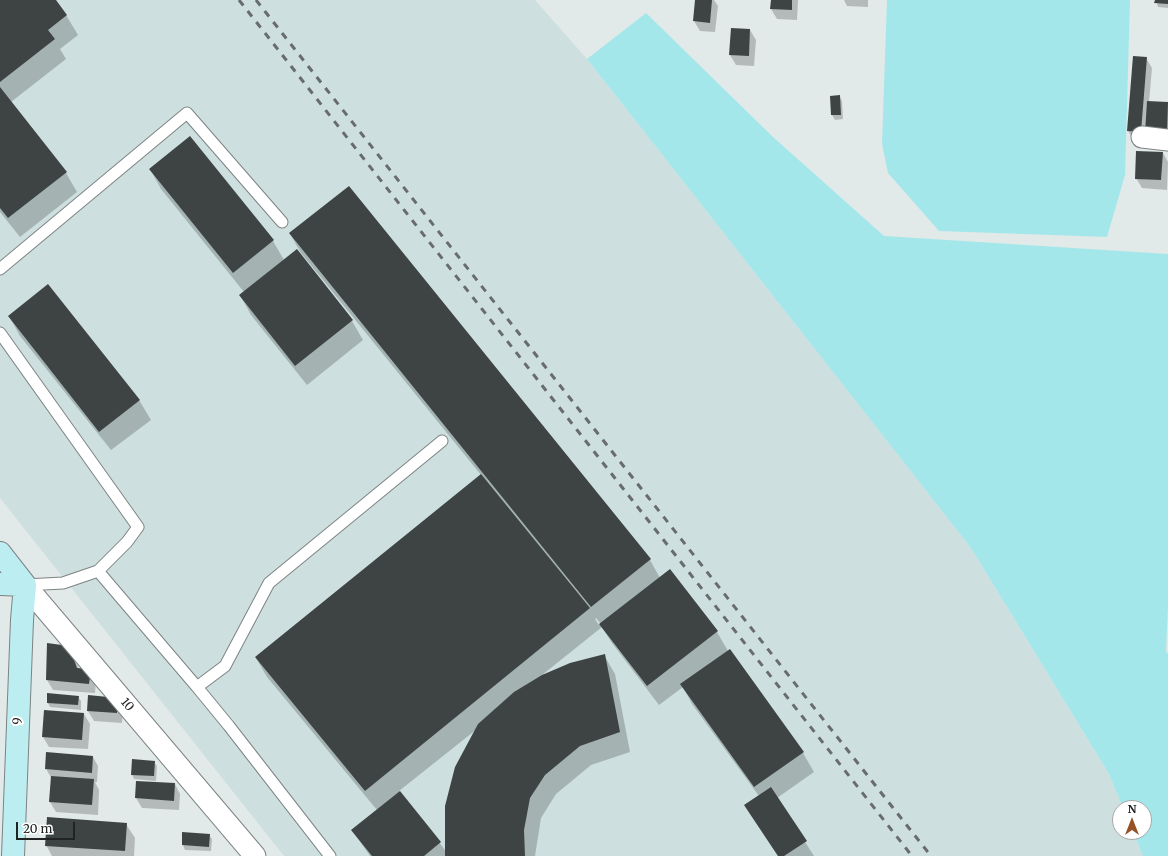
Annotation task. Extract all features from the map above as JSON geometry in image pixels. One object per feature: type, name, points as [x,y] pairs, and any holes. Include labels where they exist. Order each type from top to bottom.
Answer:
[{"type":"street","points":[[1142,137],[1168,140]]},
{"type":"street","name":"10","points":[[0,553],[25,586],[256,856]]},
{"type":"street","points":[[0,584],[25,586]]},
{"type":"street","name":"9","points":[[12,856],[22,620],[25,586]]},
{"type":"lane","points":[[0,269],[187,113],[282,222]]},
{"type":"lane","points":[[0,332],[138,527],[127,542],[98,571],[63,582],[25,586]]},
{"type":"lane","points":[[197,687],[224,666],[269,583],[442,442]]},
{"type":"lane","points":[[98,571],[229,726],[330,856]]},
{"type":"shaded area","points":[[0,0],[535,0],[587,59],[971,548],[1109,774],[1120,800],[1112,800],[1112,840],[1136,840],[1143,856],[284,856],[0,498]]},
{"type":"shaded area","points":[[887,0],[1130,0],[1125,175],[1107,237],[939,231],[888,173],[882,144]]},
{"type":"shaded area","points":[[646,13],[773,137],[884,236],[1168,254],[1168,606],[1166,651],[1168,654],[1168,856],[1143,856],[1136,840],[1152,840],[1152,800],[1120,800],[1109,774],[971,548],[587,59]]},
{"type":"building","points":[[0,0],[56,0],[67,15],[48,30],[55,39],[0,82]]},
{"type":"building","points":[[695,0],[712,0],[710,23],[693,21]]},
{"type":"building","points":[[771,0],[792,0],[792,10],[770,9]]},
{"type":"building","points":[[1155,0],[1168,0],[1168,4],[1154,3]]},
{"type":"building","points":[[731,28],[750,29],[749,56],[729,55]]},
{"type":"building","points":[[1133,56],[1147,57],[1141,132],[1127,131]]},
{"type":"building","points":[[0,87],[67,172],[8,218],[0,208]]},
{"type":"building","points":[[840,95],[841,115],[831,115],[830,96]]},
{"type":"building","points":[[1147,101],[1168,102],[1167,134],[1145,133]]},
{"type":"building","points":[[190,136],[274,240],[233,273],[149,169]]},
{"type":"building","points":[[1136,151],[1163,152],[1161,180],[1135,179]]},
{"type":"building","points":[[349,186],[651,559],[591,607],[289,233]]},
{"type":"building","points":[[297,249],[353,320],[295,366],[239,295]]},
{"type":"building","points":[[48,284],[140,400],[99,432],[8,316]]},
{"type":"building","points":[[481,474],[590,608],[365,791],[255,657]]},
{"type":"building","points":[[670,569],[718,631],[647,686],[599,624]]},
{"type":"building","points":[[47,643],[69,646],[77,668],[91,669],[89,684],[46,680]]},
{"type":"building","points":[[730,649],[804,752],[754,787],[680,684]]},
{"type":"building","points":[[605,654],[620,732],[580,746],[545,775],[530,798],[524,830],[525,856],[445,856],[445,806],[455,767],[478,724],[514,692],[542,675],[570,663]]},
{"type":"building","points":[[47,693],[79,696],[78,705],[47,703]]},
{"type":"building","points":[[88,695],[118,698],[117,713],[87,711]]},
{"type":"building","points":[[44,710],[84,713],[82,740],[42,737]]},
{"type":"building","points":[[46,752],[93,756],[92,773],[45,769]]},
{"type":"building","points":[[132,759],[155,761],[154,776],[131,775]]},
{"type":"building","points":[[51,776],[94,779],[92,805],[49,802]]},
{"type":"building","points":[[136,781],[175,783],[174,801],[135,798]]},
{"type":"building","points":[[771,787],[807,841],[784,856],[778,856],[744,805]]},
{"type":"building","points":[[400,791],[441,842],[424,856],[372,856],[351,830]]},
{"type":"building","points":[[47,817],[127,823],[125,851],[45,846]]},
{"type":"building","points":[[182,832],[210,834],[209,847],[182,845]]},
{"type":"railway","points":[[239,0],[912,856]]},
{"type":"railway","points":[[256,0],[931,856]]}]
